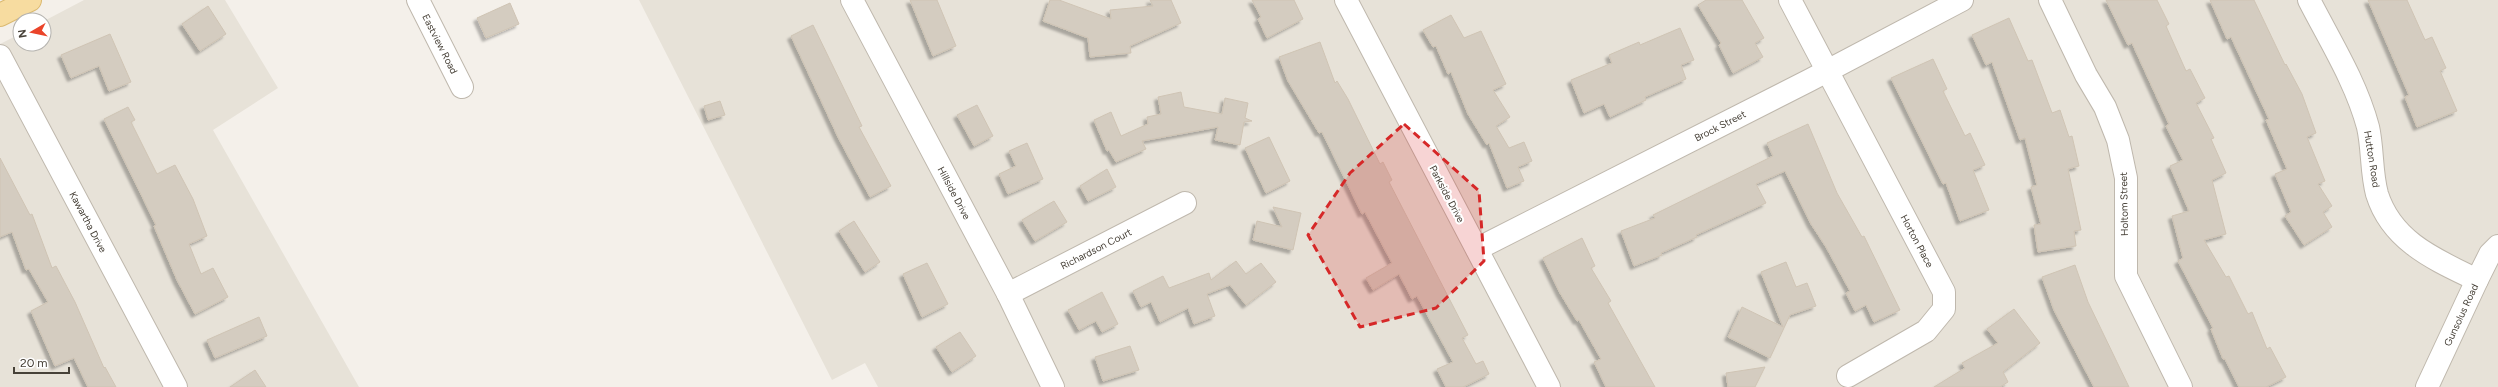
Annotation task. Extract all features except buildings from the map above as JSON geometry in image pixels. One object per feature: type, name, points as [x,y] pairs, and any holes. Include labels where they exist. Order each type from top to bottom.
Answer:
[{"type":"main road","points":[[0,15],[30,0]]},
{"type":"street","name":"Eastview Road","points":[[418,0],[462,87]]},
{"type":"street","name":"Hillside Drive","points":[[852,0],[1008,294],[1053,387]]},
{"type":"street","name":"Parkside Drive","points":[[1346,0],[1549,387]]},
{"type":"street","name":"Horton Place","points":[[1790,0],[1944,292],[1944,309],[1926,331],[1848,376]]},
{"type":"street","name":"Brock Street","points":[[1477,249],[1962,0]]},
{"type":"street","name":"Holtom Street","points":[[2050,0],[2086,75],[2105,107],[2118,140],[2126,178],[2126,276],[2181,387]]},
{"type":"street","name":"Hutton Road","points":[[2309,0],[2355,90],[2368,128],[2377,193],[2390,223],[2408,242],[2430,257],[2478,280]]},
{"type":"street","name":"Kawartha Drive","points":[[0,56],[176,387]]},
{"type":"street","name":"Richardson Court","points":[[1008,294],[1185,203]]},
{"type":"street","name":"Gunsolus Road","points":[[2427,387],[2490,254],[2498,246]]},
{"type":"highlighted area","points":[[1404,124],[1479,191],[1484,261],[1436,308],[1360,327],[1308,235],[1350,173]]},
{"type":"shaded area","points":[[84,0],[225,0],[278,88],[213,130],[359,387],[0,387],[0,44],[12,38],[12,52],[52,52],[52,17]]},
{"type":"shaded area","points":[[639,0],[2498,0],[2498,387],[878,387],[865,363],[832,380]]}]
